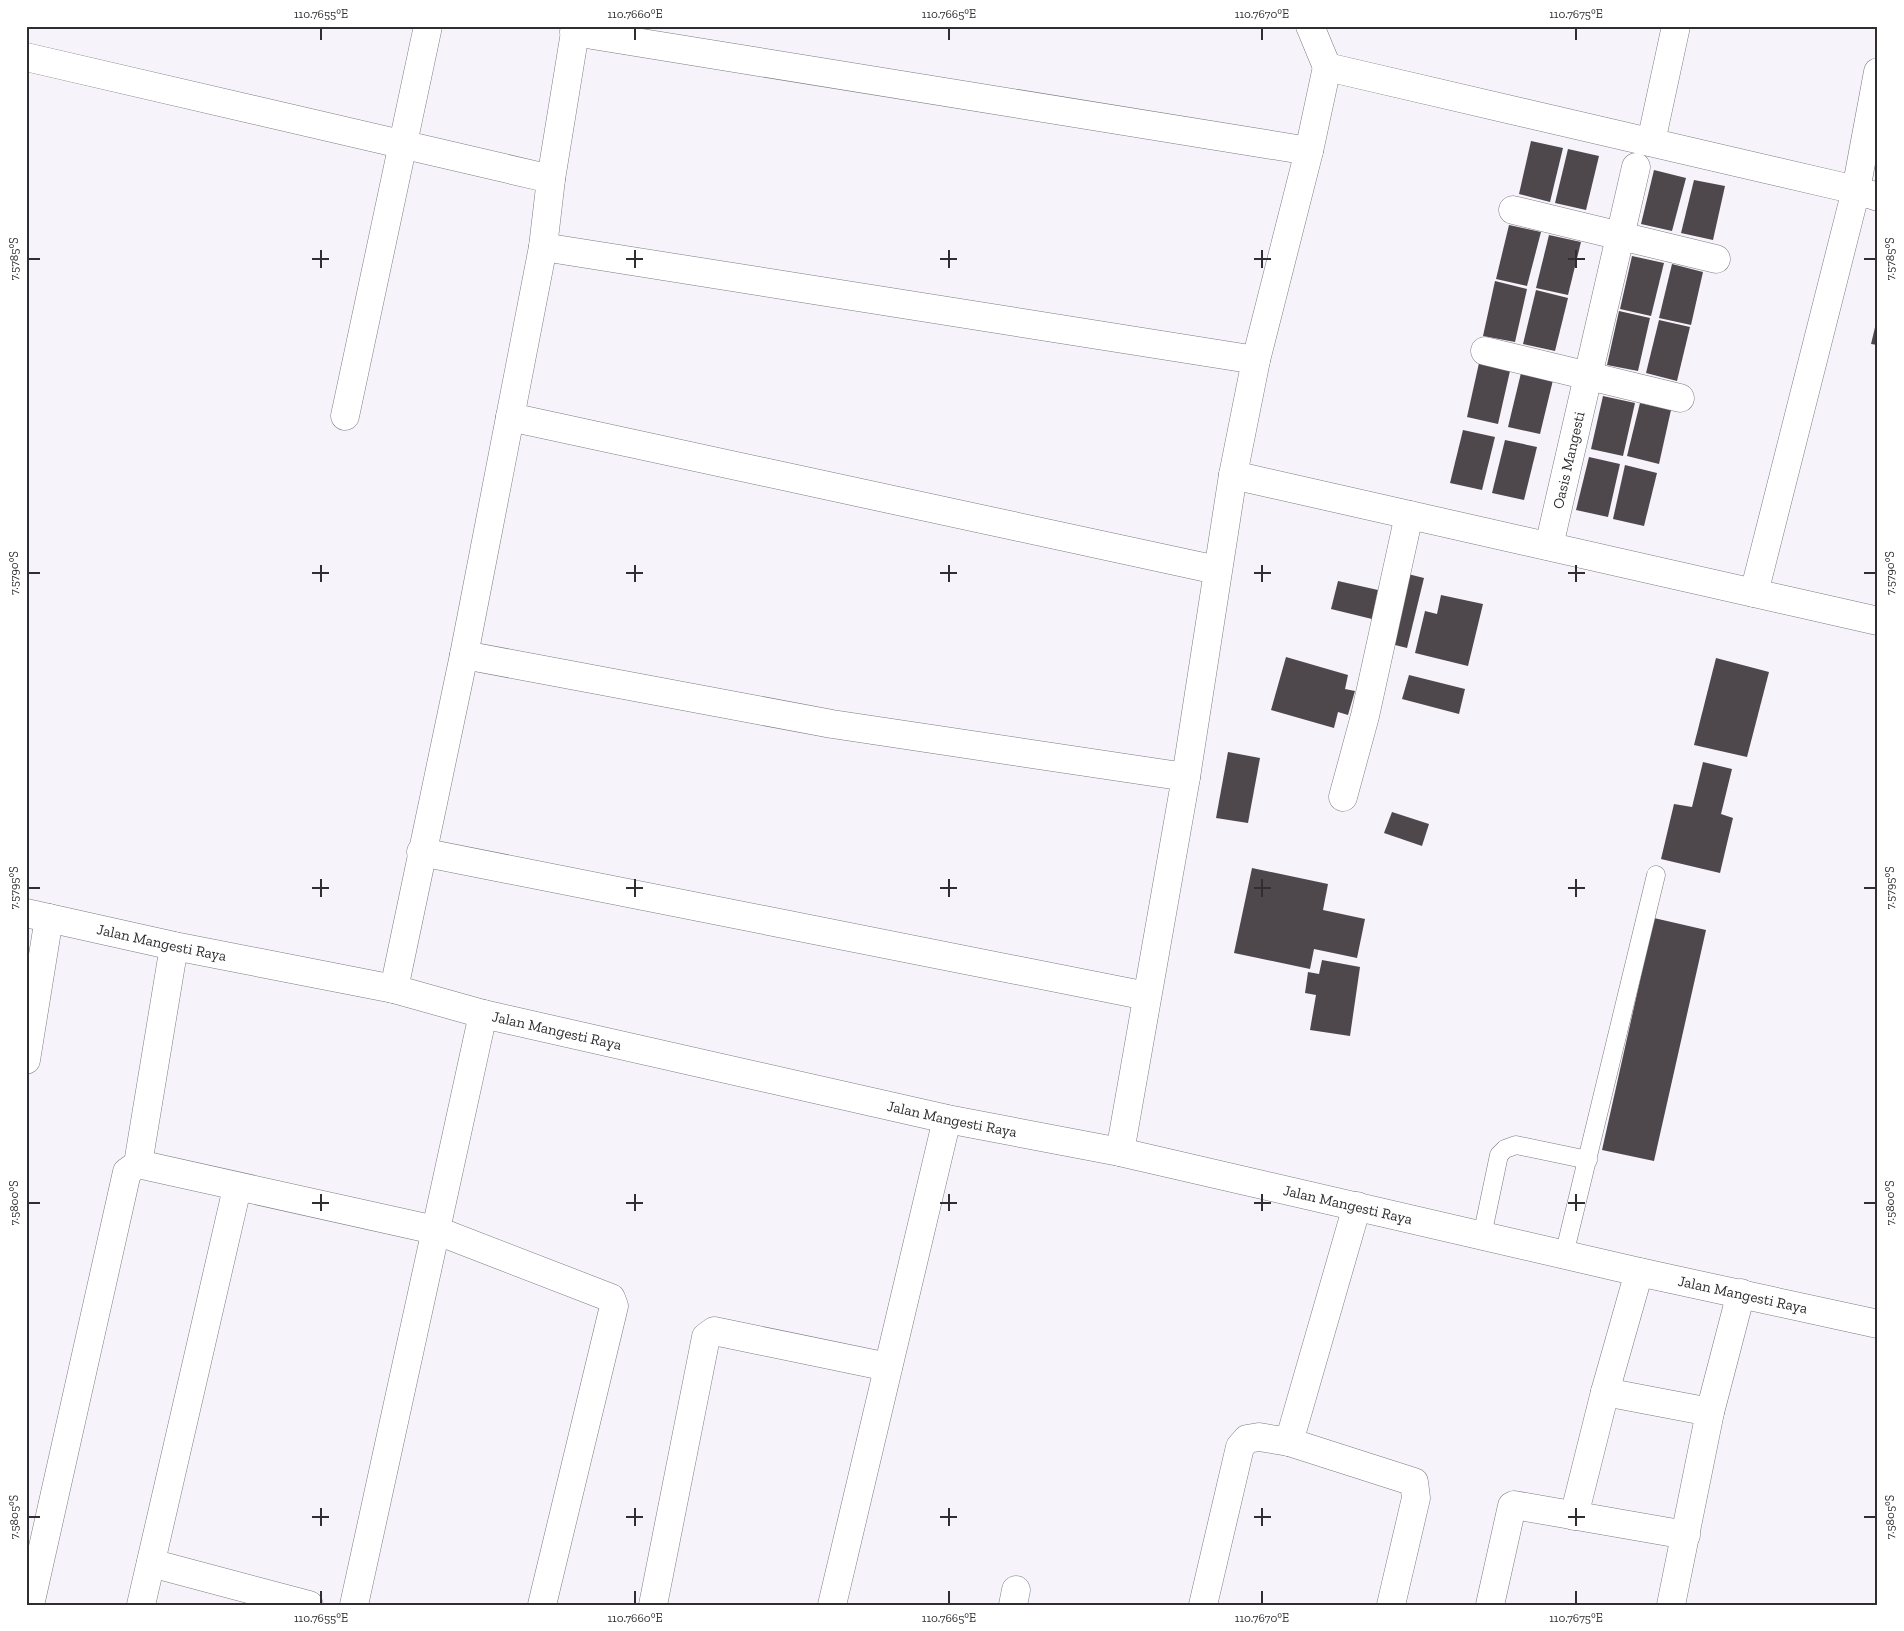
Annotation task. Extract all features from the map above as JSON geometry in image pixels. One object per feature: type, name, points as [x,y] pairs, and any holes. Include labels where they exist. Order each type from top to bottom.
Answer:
[{"type":"street","points":[[345,416],[428,26]]},
{"type":"street","points":[[1120,1152],[1186,777],[1233,475],[1256,360],[1309,151],[1327,67],[1310,26]]},
{"type":"street","points":[[1651,142],[1676,26]]},
{"type":"street","points":[[394,989],[421,852],[464,655],[543,247],[550,179],[575,29],[1309,151]]},
{"type":"street","points":[[26,58],[550,179]]},
{"type":"street","points":[[1327,67],[1867,193]]},
{"type":"street","points":[[1754,593],[1867,193],[1878,72]]},
{"type":"street","name":"Oasis Mangesti","points":[[1549,546],[1636,167]]},
{"type":"street","points":[[1513,210],[1716,259]]},
{"type":"street","points":[[543,247],[1256,360]]},
{"type":"street","points":[[1485,351],[1680,398]]},
{"type":"street","points":[[510,417],[1217,570]]},
{"type":"street","points":[[1233,475],[1878,621]]},
{"type":"street","points":[[1344,797],[1365,716],[1409,515]]},
{"type":"street","points":[[464,655],[832,724],[1186,777]]},
{"type":"street","points":[[421,852],[1147,996]]},
{"type":"street","points":[[26,1060],[38,916]]},
{"type":"street","name":"Jalan Mangesti Raya","points":[[38,916],[174,946],[394,989],[483,1014],[947,1119],[1120,1152],[1564,1255],[1878,1324]]},
{"type":"street","points":[[30,1605],[127,1172],[138,1164],[174,946]]},
{"type":"street","points":[[354,1605],[483,1014]]},
{"type":"street","points":[[832,1605],[947,1119]]},
{"type":"street","points":[[138,1164],[237,1188],[435,1230],[611,1298],[614,1301],[542,1605]]},
{"type":"street","points":[[142,1605],[237,1188]]},
{"type":"street","points":[[1289,1442],[1357,1206]]},
{"type":"street","points":[[1574,1516],[1605,1392],[1639,1272]]},
{"type":"street","points":[[1672,1605],[1710,1412],[1741,1293]]},
{"type":"street","points":[[653,1605],[706,1337],[709,1333],[714,1331],[888,1367]]},
{"type":"street","points":[[1605,1392],[1710,1412]]},
{"type":"street","points":[[1203,1605],[1240,1447],[1247,1439],[1259,1437],[1289,1442],[1414,1482],[1416,1498],[1391,1605]]},
{"type":"street","points":[[1490,1605],[1512,1506],[1517,1504],[1686,1536]]},
{"type":"street","points":[[151,1563],[309,1605]]},
{"type":"lane","points":[[1564,1255],[1656,875]]},
{"type":"lane","points":[[1482,1236],[1498,1155],[1505,1148],[1516,1145],[1588,1160]]},
{"type":"building","points":[[1531,141],[1563,148],[1550,202],[1519,194]]},
{"type":"building","points":[[1568,149],[1599,156],[1586,210],[1555,203]]},
{"type":"building","points":[[1654,170],[1686,178],[1672,231],[1641,224]]},
{"type":"building","points":[[1694,180],[1725,186],[1713,240],[1681,233]]},
{"type":"building","points":[[1509,225],[1541,232],[1527,286],[1496,279]]},
{"type":"building","points":[[1549,235],[1581,242],[1568,295],[1536,288]]},
{"type":"building","points":[[1632,256],[1664,263],[1651,316],[1620,309]]},
{"type":"building","points":[[1672,264],[1703,272],[1691,325],[1659,318]]},
{"type":"building","points":[[1495,281],[1527,289],[1515,342],[1483,336]]},
{"type":"building","points":[[1536,290],[1568,298],[1555,351],[1523,344]]},
{"type":"building","points":[[1619,311],[1650,318],[1638,371],[1607,365]]},
{"type":"building","points":[[1878,319],[1878,345],[1871,344]]},
{"type":"building","points":[[1659,320],[1690,327],[1677,381],[1646,373]]},
{"type":"building","points":[[1479,363],[1510,371],[1498,424],[1467,417]]},
{"type":"building","points":[[1521,373],[1553,380],[1540,434],[1508,427]]},
{"type":"building","points":[[1603,396],[1635,403],[1623,456],[1591,449]]},
{"type":"building","points":[[1640,403],[1671,410],[1659,464],[1627,456]]},
{"type":"building","points":[[1463,430],[1495,437],[1482,490],[1450,483]]},
{"type":"building","points":[[1505,440],[1537,447],[1524,500],[1492,493]]},
{"type":"building","points":[[1589,457],[1620,464],[1608,517],[1576,510]]},
{"type":"building","points":[[1625,465],[1657,473],[1644,526],[1613,519]]},
{"type":"building","points":[[1404,573],[1424,578],[1407,648],[1387,643]]},
{"type":"building","points":[[1338,581],[1378,590],[1372,619],[1331,609]]},
{"type":"building","points":[[1441,595],[1483,604],[1468,666],[1415,653],[1425,611],[1437,614]]},
{"type":"building","points":[[1286,657],[1348,675],[1345,689],[1355,691],[1348,715],[1338,712],[1334,728],[1271,710]]},
{"type":"building","points":[[1716,658],[1769,672],[1747,757],[1694,745]]},
{"type":"building","points":[[1409,675],[1465,689],[1459,714],[1402,699]]},
{"type":"building","points":[[1228,752],[1260,758],[1248,823],[1216,818]]},
{"type":"building","points":[[1703,762],[1732,769],[1721,814],[1733,818],[1720,873],[1661,859],[1674,804],[1692,807]]},
{"type":"building","points":[[1392,812],[1429,824],[1422,846],[1384,833]]},
{"type":"building","points":[[1252,868],[1328,884],[1323,910],[1365,919],[1357,958],[1314,949],[1310,969],[1234,953]]},
{"type":"building","points":[[1654,918],[1706,930],[1654,1161],[1602,1150]]},
{"type":"building","points":[[1322,960],[1360,967],[1350,1036],[1310,1030],[1316,995],[1305,993],[1308,972],[1319,974]]}]
